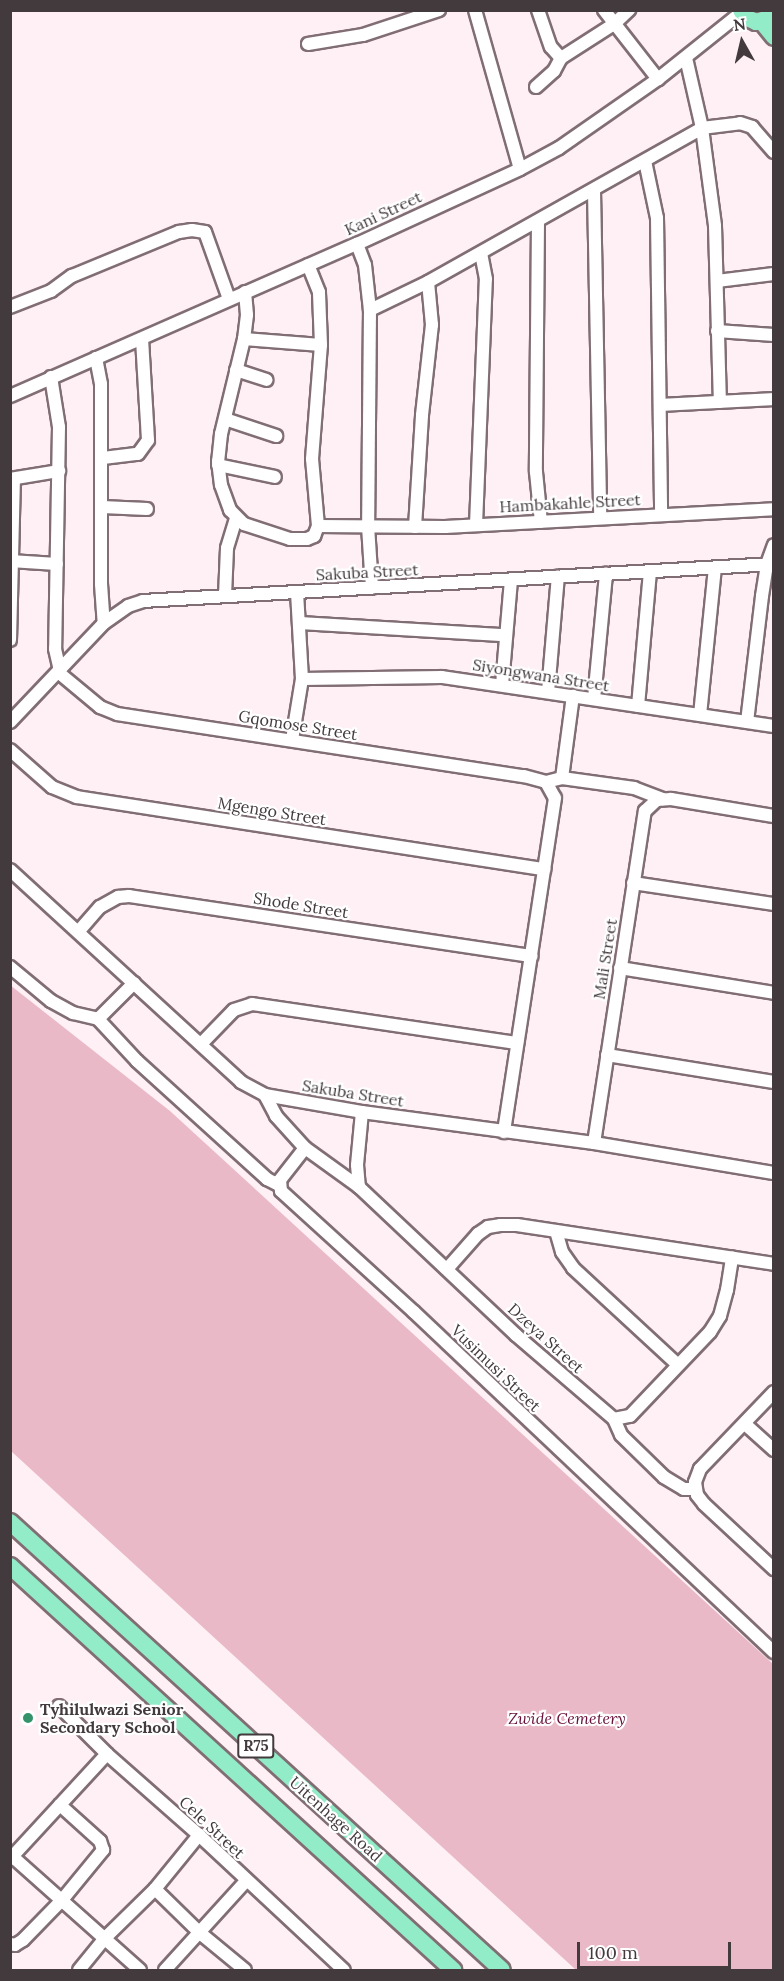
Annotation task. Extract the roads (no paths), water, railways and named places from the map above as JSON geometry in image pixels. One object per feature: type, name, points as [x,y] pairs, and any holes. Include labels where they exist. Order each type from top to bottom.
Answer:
[{"type":"main road","points":[[741,11],[750,20],[768,19],[774,37]]},
{"type":"main road","name":"Uitenhage Road","points":[[10,1522],[502,1971]]},
{"type":"main road","name":"Uitenhage Road","points":[[10,1566],[453,1971]]},
{"type":"street","points":[[308,45],[363,35],[439,10]]},
{"type":"street","points":[[475,10],[520,169]]},
{"type":"street","points":[[538,10],[551,47],[561,58]]},
{"type":"street","points":[[604,10],[658,79]]},
{"type":"street","points":[[536,87],[554,71],[561,58],[614,24],[629,10]]},
{"type":"street","name":"Kani Street","points":[[10,396],[142,340],[520,169],[559,148],[658,79],[741,11]]},
{"type":"street","points":[[686,58],[702,128],[715,226],[720,402]]},
{"type":"street","points":[[370,310],[481,253],[702,128],[740,123],[752,126],[774,152]]},
{"type":"street","points":[[645,161],[657,218],[661,514]]},
{"type":"street","points":[[594,191],[600,518]]},
{"type":"street","points":[[538,221],[536,472],[541,522]]},
{"type":"street","points":[[10,307],[51,291],[72,276],[179,232],[192,230],[205,232],[229,299]]},
{"type":"street","points":[[357,244],[365,265],[370,310],[368,526],[372,588]]},
{"type":"street","points":[[476,525],[486,279],[481,253]]},
{"type":"street","points":[[244,292],[246,315],[244,339],[225,419],[218,465],[226,499],[236,518],[244,524],[290,539],[308,538],[317,529],[312,459],[321,345],[319,292],[308,265]]},
{"type":"street","points":[[717,281],[774,274]]},
{"type":"street","points":[[415,527],[422,415],[432,325],[428,282]]},
{"type":"street","points":[[717,331],[774,335]]},
{"type":"street","points":[[244,339],[321,345]]},
{"type":"street","points":[[103,458],[138,454],[148,440],[142,340]]},
{"type":"street","points":[[96,358],[101,384],[103,458],[101,584],[104,623]]},
{"type":"street","points":[[236,370],[266,380]]},
{"type":"street","points":[[51,378],[59,427],[55,649],[59,671]]},
{"type":"street","points":[[661,405],[774,399]]},
{"type":"street","points":[[225,419],[276,436]]},
{"type":"street","points":[[218,465],[275,477]]},
{"type":"street","points":[[10,640],[12,479],[59,471]]},
{"type":"street","points":[[102,507],[147,509]]},
{"type":"street","name":"Hambakahle Street","points":[[317,529],[476,525],[774,509]]},
{"type":"street","points":[[225,596],[227,548],[236,518]]},
{"type":"street","points":[[747,722],[774,545]]},
{"type":"street","points":[[12,561],[57,564]]},
{"type":"street","name":"Sakuba Street","points":[[13,714],[59,671],[104,623],[128,606],[144,601],[770,564]]},
{"type":"street","points":[[700,715],[715,568]]},
{"type":"street","points":[[639,706],[650,572]]},
{"type":"street","points":[[594,699],[606,574]]},
{"type":"street","points":[[548,692],[558,576]]},
{"type":"street","points":[[502,685],[511,579]]},
{"type":"street","points":[[292,740],[302,679],[297,593]]},
{"type":"street","points":[[300,623],[505,635]]},
{"type":"street","name":"Gqomose Street","points":[[59,671],[100,707],[117,714],[524,776],[546,782]]},
{"type":"street","name":"Siyongwana Street","points":[[302,679],[442,677],[774,726]]},
{"type":"street","points":[[562,778],[573,696]]},
{"type":"street","name":"Mgengo Street","points":[[10,750],[52,787],[77,797],[544,869]]},
{"type":"street","points":[[504,1132],[555,798],[546,782],[562,778],[634,788],[667,799],[774,816]]},
{"type":"street","name":"Mali Street","points":[[594,1143],[643,817],[651,804],[667,799]]},
{"type":"street","name":"Sakuba Street","points":[[10,870],[241,1082],[265,1095],[363,1112],[594,1143],[774,1173]]},
{"type":"street","points":[[633,883],[774,904]]},
{"type":"street","name":"Shode Street","points":[[78,932],[99,907],[117,897],[129,896],[532,956]]},
{"type":"street","points":[[10,967],[51,1001],[73,1013],[98,1019],[134,982]]},
{"type":"street","points":[[620,968],[774,993]]},
{"type":"street","points":[[201,1044],[234,1010],[252,1004],[517,1042]]},
{"type":"street","name":"Vusimusi Street","points":[[98,1019],[137,1061],[267,1179],[279,1185],[281,1191],[414,1312],[774,1652]]},
{"type":"street","points":[[607,1055],[774,1082]]},
{"type":"street","points":[[265,1095],[276,1116],[305,1148],[280,1180],[279,1185]]},
{"type":"street","points":[[359,1187],[357,1165],[363,1112]]},
{"type":"street","name":"Dzeya Street","points":[[305,1148],[359,1187],[391,1220],[447,1269],[516,1335],[614,1419],[621,1435],[657,1471],[675,1486],[696,1492]]},
{"type":"street","points":[[447,1269],[478,1234],[488,1227],[517,1225],[774,1264]]},
{"type":"street","points":[[556,1231],[562,1252],[573,1268],[677,1364]]},
{"type":"street","points":[[614,1419],[630,1416],[677,1364],[710,1332],[720,1316],[732,1257]]},
{"type":"street","points":[[774,1392],[700,1469],[696,1492],[716,1517],[774,1569]]},
{"type":"street","points":[[745,1424],[774,1450]]},
{"type":"street","name":"Cele Street","points":[[59,1706],[107,1754],[199,1835],[344,1971]]},
{"type":"street","points":[[107,1754],[12,1858],[140,1971]]},
{"type":"street","points":[[10,1944],[19,1944],[62,1900],[104,1847],[100,1840],[60,1805]]},
{"type":"street","points":[[79,1971],[105,1938],[155,1889],[199,1835]]},
{"type":"street","points":[[165,1971],[246,1881]]},
{"type":"street","points":[[155,1889],[200,1933],[245,1971]]},
{"type":"place","name":"Tyhilulwazi Senior Secondary School","points":[[28,1718]]},
{"type":"park label","name":"Zwide Cemetery","points":[[567,1718]]}]
